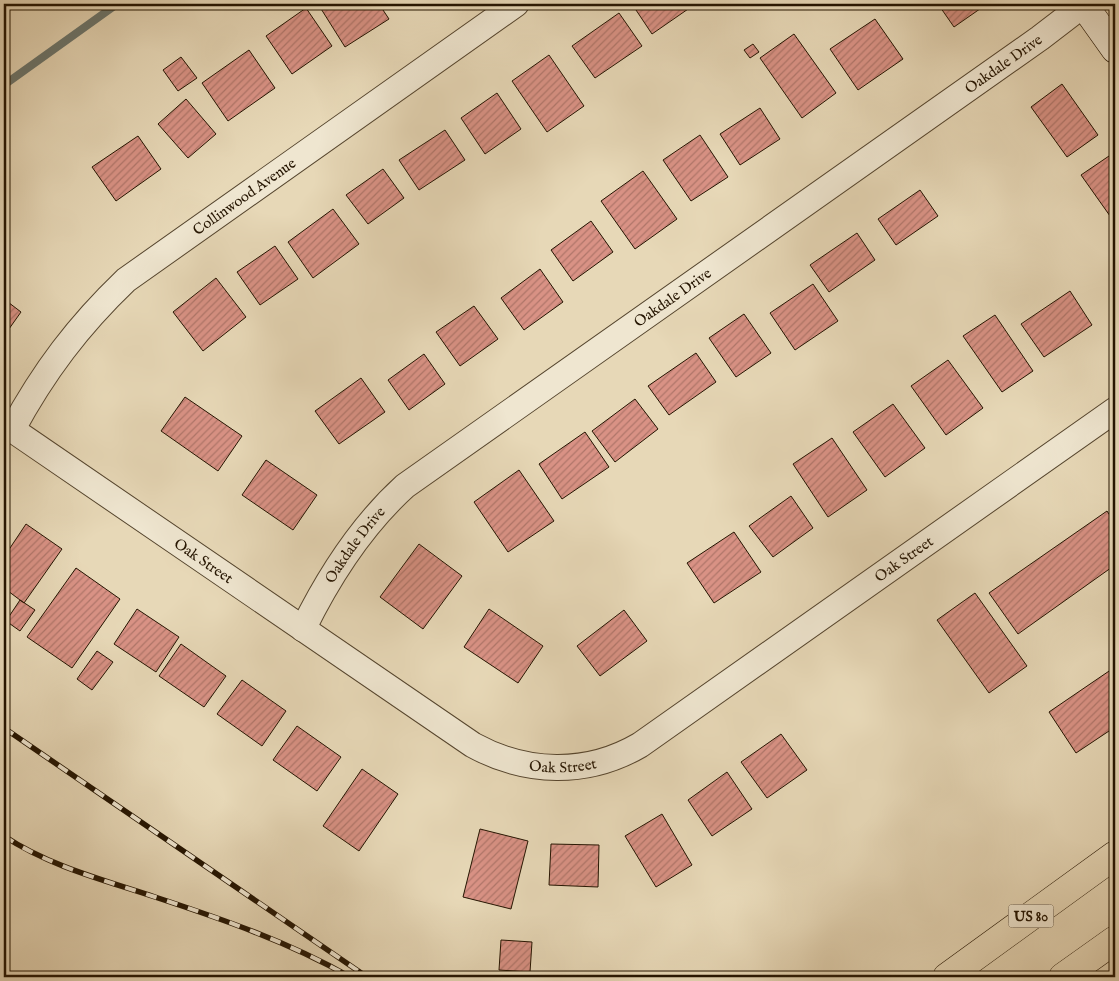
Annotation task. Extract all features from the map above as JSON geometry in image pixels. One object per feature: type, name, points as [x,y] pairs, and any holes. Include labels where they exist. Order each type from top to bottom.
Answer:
[{"type":"highway","name":"US 80","points":[[947,977],[1115,855]]},
{"type":"highway","points":[[1063,977],[1115,940]]},
{"type":"street","name":"Collinwood Avenue","points":[[8,427],[63,348],[92,313],[126,280],[516,4]]},
{"type":"street","points":[[1083,4],[1115,49]]},
{"type":"street","name":"Oakdale Drive","points":[[303,629],[320,594],[360,535],[383,506],[405,486],[1040,38],[1083,4]]},
{"type":"street","name":"Oak Street","points":[[8,427],[473,746],[492,755],[520,764],[550,768],[576,767],[610,760],[640,745],[1115,410]]},
{"type":"building","points":[[318,4],[379,4],[389,19],[345,47]]},
{"type":"building","points":[[632,4],[689,4],[691,7],[652,34]]},
{"type":"building","points":[[938,4],[987,4],[954,27]]},
{"type":"building","points":[[306,8],[332,46],[292,74],[266,36]]},
{"type":"building","points":[[619,13],[642,46],[595,78],[572,46]]},
{"type":"building","points":[[875,19],[903,59],[858,90],[830,49]]},
{"type":"building","points":[[794,34],[836,93],[802,118],[760,58]]},
{"type":"building","points":[[753,44],[759,52],[750,58],[744,50]]},
{"type":"building","points":[[249,50],[275,88],[228,121],[202,83]]},
{"type":"building","points":[[549,55],[584,106],[547,132],[512,81]]},
{"type":"building","points":[[181,57],[197,78],[178,91],[163,70]]},
{"type":"building","points":[[1062,84],[1098,135],[1067,157],[1031,107]]},
{"type":"building","points":[[497,93],[521,129],[485,154],[461,118]]},
{"type":"building","points":[[186,99],[216,134],[188,158],[158,124]]},
{"type":"building","points":[[760,108],[780,139],[740,165],[720,134]]},
{"type":"building","points":[[445,130],[465,160],[419,190],[399,160]]},
{"type":"building","points":[[700,135],[728,177],[691,201],[663,160]]},
{"type":"building","points":[[138,136],[161,169],[116,201],[92,167]]},
{"type":"building","points":[[1109,156],[1115,165],[1115,223],[1081,175]]},
{"type":"building","points":[[383,169],[404,198],[368,224],[346,195]]},
{"type":"building","points":[[643,171],[677,219],[635,249],[601,201]]},
{"type":"building","points":[[920,190],[938,216],[896,245],[878,219]]},
{"type":"building","points":[[333,209],[359,244],[313,278],[288,242]]},
{"type":"building","points":[[591,221],[613,252],[573,281],[551,250]]},
{"type":"building","points":[[857,233],[875,260],[829,292],[810,265]]},
{"type":"building","points":[[275,246],[298,279],[260,305],[237,272]]},
{"type":"building","points":[[540,269],[563,302],[524,330],[501,298]]},
{"type":"building","points":[[216,278],[246,317],[203,351],[173,312]]},
{"type":"building","points":[[813,284],[838,321],[795,350],[770,313]]},
{"type":"building","points":[[1070,291],[1092,325],[1044,357],[1021,324]]},
{"type":"building","points":[[4,299],[21,312],[4,336]]},
{"type":"building","points":[[474,306],[498,339],[460,366],[436,332]]},
{"type":"building","points":[[744,314],[771,353],[736,377],[709,338]]},
{"type":"building","points":[[995,315],[1033,371],[1002,392],[963,336]]},
{"type":"building","points":[[696,353],[716,382],[669,415],[648,386]]},
{"type":"building","points":[[424,354],[445,384],[409,410],[388,380]]},
{"type":"building","points":[[948,360],[983,408],[946,435],[911,386]]},
{"type":"building","points":[[361,378],[385,412],[339,444],[315,411]]},
{"type":"building","points":[[185,397],[242,436],[218,471],[161,431]]},
{"type":"building","points":[[635,399],[658,429],[615,462],[592,431]]},
{"type":"building","points":[[893,404],[925,448],[885,477],[853,432]]},
{"type":"building","points":[[585,432],[609,467],[562,499],[539,464]]},
{"type":"building","points":[[832,438],[867,490],[828,517],[793,464]]},
{"type":"building","points":[[266,460],[317,495],[293,530],[242,495]]},
{"type":"building","points":[[519,470],[554,521],[508,552],[474,502]]},
{"type":"building","points":[[791,496],[813,528],[773,557],[749,526]]},
{"type":"building","points":[[1107,511],[1115,523],[1115,565],[1018,634],[989,593]]},
{"type":"building","points":[[26,524],[62,549],[24,603],[4,588],[4,557]]},
{"type":"building","points":[[734,532],[761,572],[714,603],[687,563]]},
{"type":"building","points":[[419,544],[462,576],[423,629],[380,597]]},
{"type":"building","points":[[76,568],[120,599],[72,668],[27,637]]},
{"type":"building","points":[[975,593],[1027,666],[989,693],[937,620]]},
{"type":"building","points":[[20,600],[35,610],[20,631],[6,621]]},
{"type":"building","points":[[137,609],[179,637],[156,672],[114,644]]},
{"type":"building","points":[[489,609],[543,646],[518,683],[464,647]]},
{"type":"building","points":[[624,610],[647,641],[600,676],[577,646]]},
{"type":"building","points":[[181,644],[226,676],[204,707],[159,676]]},
{"type":"building","points":[[97,651],[113,662],[92,690],[77,679]]},
{"type":"building","points":[[1115,667],[1115,727],[1076,753],[1049,712]]},
{"type":"building","points":[[242,680],[286,711],[262,746],[217,714]]},
{"type":"building","points":[[297,726],[341,757],[317,791],[273,760]]},
{"type":"building","points":[[781,734],[807,770],[767,798],[741,762]]},
{"type":"building","points":[[362,769],[398,794],[359,851],[323,826]]},
{"type":"building","points":[[727,772],[752,809],[712,836],[688,800]]},
{"type":"building","points":[[662,814],[692,865],[656,887],[625,836]]},
{"type":"building","points":[[480,829],[528,841],[511,909],[463,897]]},
{"type":"building","points":[[551,844],[599,845],[598,887],[549,885]]},
{"type":"building","points":[[501,940],[532,942],[530,972],[499,970]]},
{"type":"waterway","points":[[4,85],[117,4]]},
{"type":"railway","points":[[4,728],[367,977]]},
{"type":"railway","points":[[4,836],[21,847],[58,864],[255,932],[327,964],[350,977]]}]
